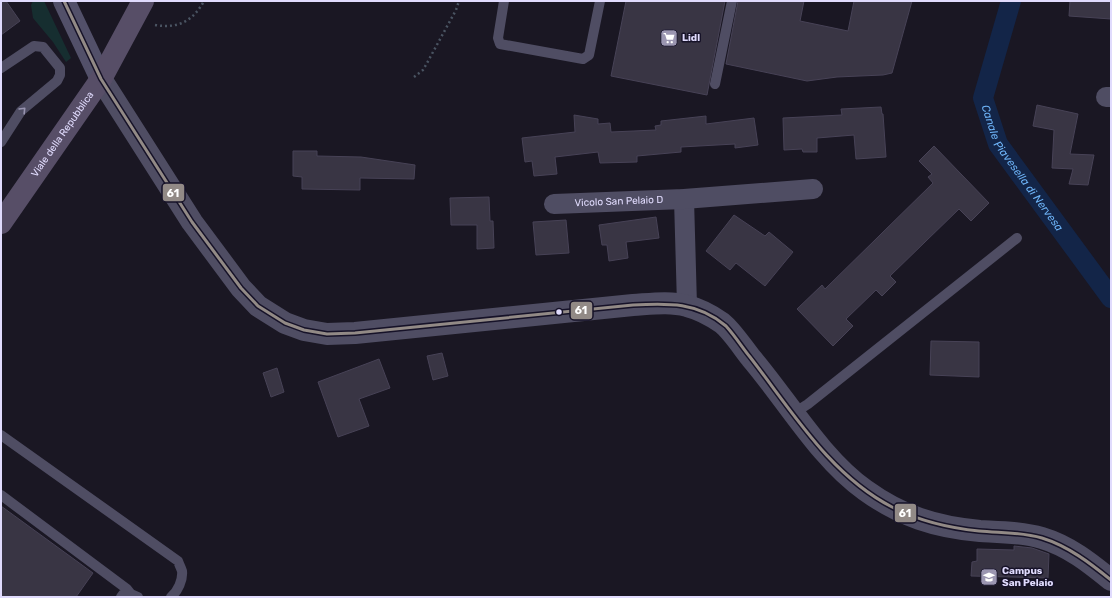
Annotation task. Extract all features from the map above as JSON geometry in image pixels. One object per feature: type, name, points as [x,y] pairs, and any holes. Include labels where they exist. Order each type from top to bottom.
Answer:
[{"type":"main road","points":[[64,1],[101,79]]},
{"type":"main road","name":"Viale della Repubblica","points":[[1,223],[101,79],[143,1]]},
{"type":"street","points":[[101,79],[192,222],[241,288],[258,306],[285,323],[304,330],[327,334],[355,333],[633,305],[662,303],[687,305],[723,324],[766,375],[828,457],[864,490],[889,506],[916,518],[947,526],[1041,538],[1064,546],[1088,561],[1111,580]]},
{"type":"street","name":"Vicolo San Pelaio D","points":[[554,204],[684,199],[813,189]]},
{"type":"street","points":[[684,199],[687,305]]},
{"type":"lane","points":[[504,1],[498,38],[500,44],[583,59],[589,55],[600,1]]},
{"type":"lane","points":[[715,84],[732,1]]},
{"type":"lane","points":[[1,68],[34,46],[38,45],[43,47],[60,68],[60,75],[57,81],[20,111],[1,142]]},
{"type":"lane","points":[[794,413],[808,404],[1017,238]]},
{"type":"lane","points":[[1,435],[178,561],[182,571],[180,585],[175,594],[170,597]]},
{"type":"lane","points":[[1,494],[124,593],[138,597]]},
{"type":"path","points":[[154,25],[164,26],[183,23],[192,18],[204,1]]},
{"type":"path","points":[[414,77],[423,70],[456,10],[459,1]]},
{"type":"green space","points":[[33,1],[44,1],[71,58],[66,62],[53,42],[33,18],[31,5]]},
{"type":"building","points":[[1,1],[6,1],[20,21],[1,35]]},
{"type":"building","name":"Lidl","points":[[626,1],[725,1],[707,95],[611,76]]},
{"type":"building","points":[[738,1],[804,1],[800,21],[848,31],[854,1],[912,1],[892,73],[807,81],[726,64]]},
{"type":"building","points":[[1070,1],[1111,1],[1111,19],[1069,16]]},
{"type":"building","points":[[1037,105],[1078,114],[1070,154],[1094,155],[1088,185],[1069,184],[1073,169],[1052,168],[1054,130],[1033,126]]},
{"type":"building","points":[[881,107],[883,114],[886,157],[856,159],[854,135],[817,138],[817,152],[803,152],[802,149],[784,150],[783,118],[842,115],[841,109]]},
{"type":"building","points":[[574,115],[598,119],[598,124],[610,123],[611,132],[656,130],[655,126],[661,125],[661,121],[706,116],[706,124],[754,118],[758,145],[735,148],[735,144],[681,147],[681,152],[637,156],[637,162],[600,163],[598,152],[555,157],[557,174],[534,176],[532,161],[525,162],[522,138],[575,132]]},
{"type":"building","points":[[934,146],[989,203],[971,221],[959,209],[890,276],[896,282],[882,296],[876,290],[846,319],[853,326],[833,346],[797,309],[822,285],[825,289],[933,183],[928,177],[932,174],[919,161]]},
{"type":"building","points":[[293,151],[317,151],[317,156],[361,157],[415,165],[414,179],[360,178],[360,190],[302,189],[302,177],[293,176]]},
{"type":"building","points":[[489,197],[490,221],[493,221],[494,248],[477,249],[477,225],[451,225],[450,198]]},
{"type":"building","points":[[734,215],[765,236],[769,232],[793,252],[765,286],[736,263],[730,270],[706,251]]},
{"type":"building","points":[[656,217],[659,238],[626,242],[628,258],[609,261],[607,245],[602,245],[599,225]]},
{"type":"building","points":[[566,220],[569,253],[536,255],[533,222]]},
{"type":"building","points":[[931,341],[979,342],[979,377],[930,375]]},
{"type":"building","points":[[442,353],[448,376],[433,380],[427,356]]},
{"type":"building","points":[[379,359],[390,388],[359,399],[369,426],[338,437],[318,382]]},
{"type":"building","points":[[277,368],[284,392],[271,397],[263,373]]},
{"type":"building","points":[[1,506],[93,573],[76,597],[1,597]]},
{"type":"building","points":[[1014,546],[1032,548],[1049,554],[1048,578],[971,576],[972,562],[977,561],[977,549],[1014,550]]},
{"type":"waterway","name":"Canale Piavesella di Nervesa","points":[[1011,1],[983,98],[998,144],[1111,298]]},
{"type":"transit line","name":"61","points":[[64,1],[101,79],[192,222],[241,288],[258,306],[285,323],[304,330],[327,334],[355,333],[633,305],[670,304],[693,308],[705,312],[726,326],[797,420],[831,460],[870,494],[902,512],[945,526],[968,530],[1026,535],[1052,541],[1095,567],[1111,580]]},
{"type":"place","name":"Lidl","points":[[669,38]]},
{"type":"place","name":"Campus San Pelaio","points":[[989,577]]}]
